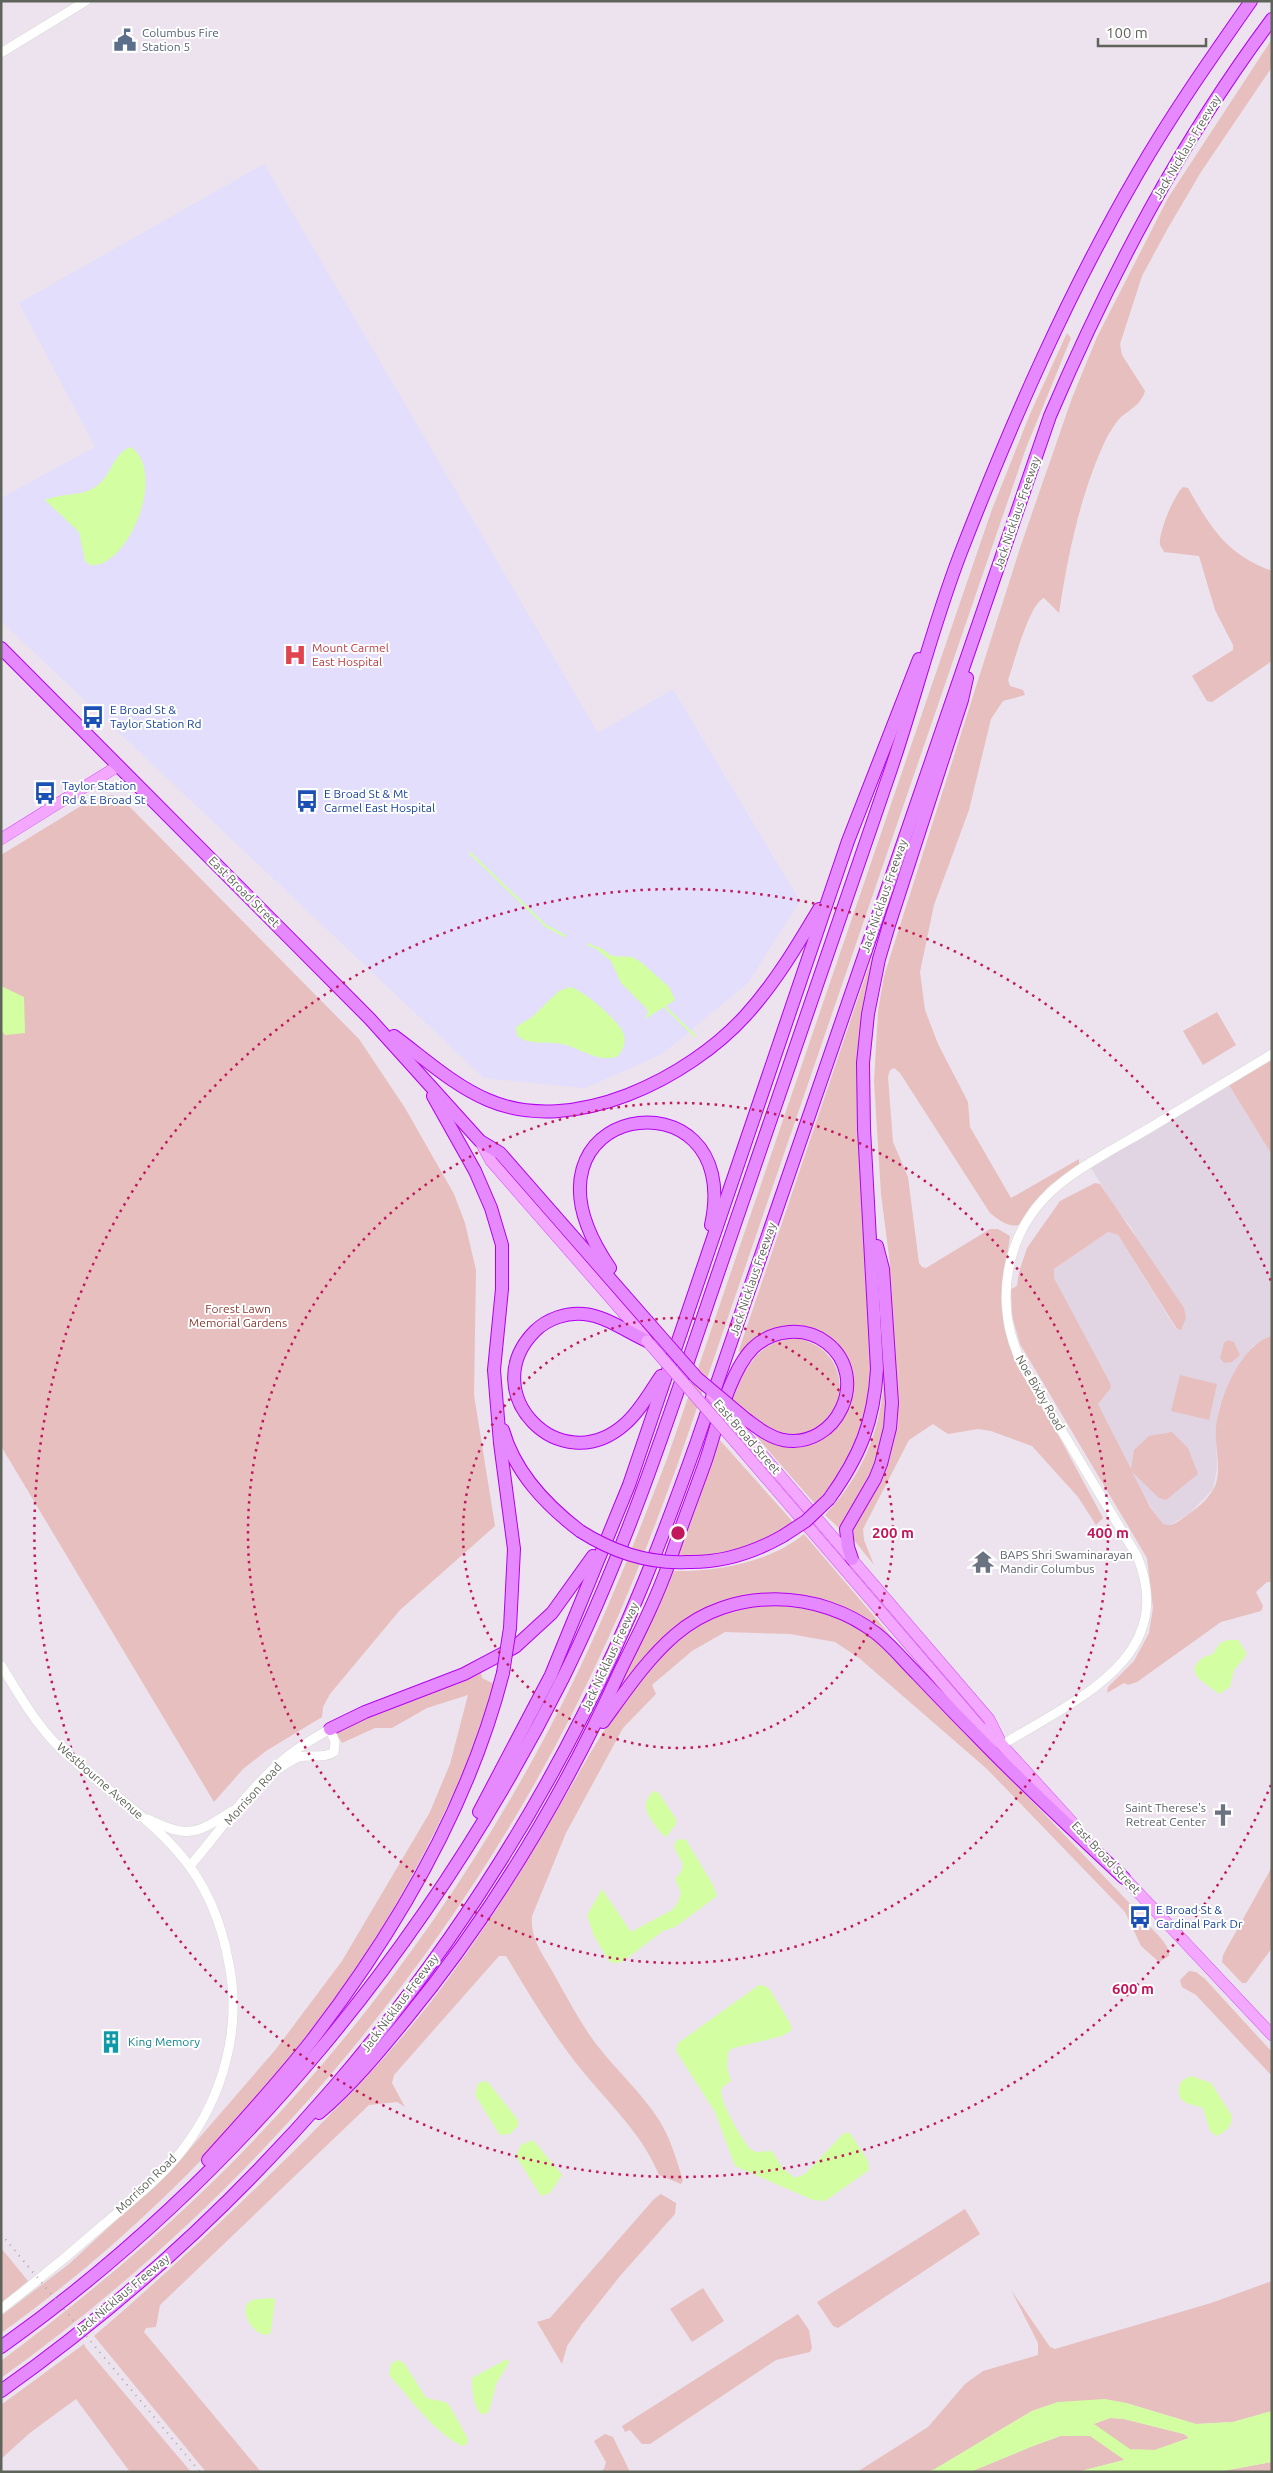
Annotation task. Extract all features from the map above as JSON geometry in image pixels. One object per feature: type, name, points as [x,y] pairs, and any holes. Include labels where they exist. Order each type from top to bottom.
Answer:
[{"type":"highway","points":[[447,1879],[476,1817],[551,1675],[629,1485],[831,890],[867,790],[959,557],[1029,387],[1088,263],[1168,122],[1251,1]]},
{"type":"highway","name":"Jack Nicklaus Freeway","points":[[1,2391],[54,2352],[137,2284],[202,2226],[287,2141],[395,2012],[482,1889],[552,1774],[612,1657],[655,1558],[1050,416],[1113,278],[1186,146],[1272,18]]},
{"type":"highway","points":[[1,2347],[116,2257],[187,2191],[251,2127],[347,2018],[447,1879],[529,1742],[564,1675],[621,1548],[687,1365],[893,763],[959,557]]},
{"type":"highway","points":[[496,1396],[504,1432],[526,1477],[546,1503],[580,1531],[612,1549],[631,1556],[658,1562],[720,1560],[745,1554],[783,1536],[806,1521],[829,1499],[848,1473],[863,1444],[869,1426],[876,1390],[877,1369],[863,1080],[868,1014],[887,933],[962,700],[978,626]]},
{"type":"highway","name":"East Broad Street","points":[[1,648],[370,1019],[480,1140],[500,1153],[696,1378],[744,1425],[791,1441],[804,1440],[828,1428],[841,1412],[846,1395],[846,1371],[834,1349],[824,1341],[812,1335],[791,1331],[766,1338],[746,1356],[729,1392],[666,1570],[584,1748]]},
{"type":"highway","points":[[370,1019],[462,1086],[489,1101],[520,1109],[552,1112],[595,1105],[658,1082],[692,1062],[728,1032],[747,1014],[773,983],[831,890]]},
{"type":"highway","points":[[187,2191],[204,2164],[311,2041],[341,2001],[383,1938],[448,1821],[483,1740],[503,1673],[510,1628],[514,1549],[494,1370],[502,1288],[502,1245],[492,1208],[475,1171],[422,1076]]},
{"type":"highway","points":[[647,1321],[598,1250],[586,1226],[580,1203],[579,1186],[582,1168],[594,1145],[608,1133],[631,1123],[665,1124],[686,1134],[702,1151],[713,1175],[714,1200],[701,1272]]},
{"type":"highway","points":[[852,1559],[848,1547],[846,1529],[875,1478],[890,1428],[892,1403],[883,1269],[869,1212]]},
{"type":"highway","points":[[647,1341],[595,1315],[572,1314],[551,1319],[527,1339],[520,1353],[514,1380],[520,1406],[536,1426],[562,1441],[580,1444],[598,1440],[615,1432],[634,1415],[671,1361]]},
{"type":"highway","points":[[330,1729],[365,1712],[464,1674],[515,1647],[541,1626],[564,1598],[612,1524]]},
{"type":"highway","points":[[287,2141],[332,2102],[424,1997],[508,1878],[584,1748],[627,1690],[675,1634],[699,1619],[727,1606],[744,1602],[796,1600],[820,1604],[841,1611],[878,1635],[1000,1761],[1124,1878]]},
{"type":"main road","points":[[1,839],[118,766]]},
{"type":"main road","name":"East Broad Street","points":[[480,1140],[491,1161],[980,1727],[1002,1745],[1272,2036]]},
{"type":"main road","name":"East Broad Street","points":[[744,1425],[852,1559],[989,1719],[1002,1745]]},
{"type":"street","points":[[1,53],[86,1]]},
{"type":"street","name":"Noe Bixby Road","points":[[1002,1745],[1095,1688],[1112,1673],[1138,1639],[1143,1628],[1148,1601],[1147,1585],[1137,1556],[1015,1350],[1006,1316],[1007,1272],[1014,1247],[1032,1212],[1061,1182],[1272,1054]]},
{"type":"street","name":"Westbourne Avenue","points":[[1,1665],[26,1706],[57,1745],[161,1834],[190,1866]]},
{"type":"street","points":[[266,1778],[297,1758],[310,1754],[330,1755],[334,1752],[335,1742],[330,1729]]},
{"type":"street","name":"Morrison Road","points":[[1,2309],[70,2254],[163,2170],[193,2134],[220,2084],[231,2033],[231,1974],[218,1922],[190,1866],[266,1778],[300,1746],[330,1729]]},
{"type":"street","points":[[137,1813],[172,1831],[182,1833],[192,1832],[211,1825],[240,1806]]},
{"type":"shaded area","name":"Mount Carmel East Hospital","points":[[264,164],[598,733],[673,689],[800,901],[748,983],[662,1054],[585,1088],[484,1078],[1,621],[1,498],[95,447],[19,303]]},
{"type":"shaded area","points":[[131,447],[141,460],[145,477],[144,497],[138,518],[129,537],[117,552],[104,562],[90,565],[85,561],[79,532],[45,500],[92,489],[107,475],[120,454]]},
{"type":"shaded area","points":[[594,947],[599,947],[612,956],[632,957],[642,963],[669,987],[675,1000],[645,1019],[648,1012],[646,1008],[621,983],[611,961]]},
{"type":"shaded area","points":[[1,986],[24,997],[25,1033],[5,1035],[1,1030]]},
{"type":"shaded area","points":[[570,987],[584,994],[601,1007],[621,1029],[625,1038],[623,1049],[618,1056],[611,1058],[597,1057],[562,1044],[527,1041],[517,1035],[516,1027],[532,1017],[559,991]]},
{"type":"shaded area","points":[[1229,1085],[1272,1155],[1272,1336],[1253,1346],[1229,1383],[1219,1408],[1216,1428],[1217,1469],[1213,1489],[1189,1514],[1168,1526],[1162,1524],[1142,1493],[1098,1404],[1111,1388],[1054,1278],[1054,1269],[1108,1232],[1118,1235],[1176,1329],[1181,1330],[1131,1227],[1117,1210],[1091,1168]]},
{"type":"shaded area","points":[[1228,1640],[1238,1640],[1246,1652],[1245,1657],[1234,1670],[1230,1687],[1219,1694],[1198,1678],[1194,1670],[1201,1659],[1213,1654],[1220,1643]]},
{"type":"shaded area","points":[[654,1791],[658,1792],[676,1819],[676,1824],[666,1837],[658,1830],[647,1812],[647,1800]]},
{"type":"shaded area","points":[[677,1840],[686,1840],[713,1885],[717,1896],[675,1927],[663,1931],[622,1962],[614,1963],[609,1961],[594,1936],[587,1915],[602,1889],[631,1932],[672,1910],[677,1904],[681,1893],[675,1879],[683,1865],[674,1845]]},
{"type":"shaded area","points":[[759,1985],[765,1986],[770,1990],[790,2023],[792,2030],[782,2036],[733,2048],[728,2052],[727,2068],[731,2081],[726,2084],[721,2092],[724,2104],[732,2121],[750,2149],[756,2152],[772,2151],[783,2169],[795,2178],[805,2174],[844,2133],[850,2133],[868,2161],[869,2170],[825,2201],[813,2200],[735,2166],[715,2112],[676,2051],[678,2043]]},
{"type":"shaded area","points":[[1191,2076],[1211,2083],[1232,2116],[1230,2126],[1216,2136],[1210,2131],[1203,2108],[1188,2104],[1180,2098],[1180,2084]]},
{"type":"shaded area","points":[[487,2081],[518,2120],[518,2126],[510,2134],[500,2135],[475,2095],[478,2083]]},
{"type":"shaded area","points":[[533,2140],[562,2175],[550,2193],[541,2196],[516,2156],[521,2145]]},
{"type":"shaded area","points":[[273,2298],[275,2300],[271,2331],[268,2335],[262,2334],[251,2326],[246,2314],[246,2308],[248,2303],[253,2300]]},
{"type":"shaded area","points":[[507,2359],[509,2362],[496,2384],[489,2411],[481,2414],[475,2402],[472,2378]]},
{"type":"shaded area","points":[[397,2360],[404,2363],[426,2398],[445,2402],[449,2405],[468,2439],[467,2444],[463,2446],[453,2441],[433,2425],[389,2375],[391,2364]]},
{"type":"shaded area","points":[[1105,2399],[1126,2403],[1196,2424],[1233,2422],[1272,2411],[1272,2462],[1217,2472],[1077,2472],[1132,2458],[1189,2438],[1184,2434],[1124,2419],[1110,2418],[1033,2446],[970,2472],[926,2472],[935,2469],[1032,2411],[1058,2402]]},
{"type":"green space","points":[[1272,39],[1272,67],[1201,172],[1142,276],[1120,344],[1122,355],[1145,391],[1141,400],[1116,422],[1098,458],[1077,523],[1059,613],[1044,598],[1038,603],[1028,622],[1008,680],[1010,686],[1023,690],[1025,695],[1003,701],[991,719],[969,810],[934,905],[920,972],[925,1010],[938,1044],[968,1102],[970,1127],[1011,1198],[1079,1159],[1079,1164],[1049,1186],[1031,1206],[1019,1225],[1007,1224],[990,1213],[900,1073],[894,1068],[890,1070],[888,1077],[893,1142],[908,1177],[919,1263],[922,1267],[926,1268],[990,1229],[998,1229],[1010,1236],[1001,1299],[1004,1327],[1009,1344],[1103,1518],[1096,1525],[1078,1497],[1032,1446],[991,1431],[978,1429],[948,1434],[933,1424],[909,1440],[863,1529],[864,1540],[874,1565],[853,1539],[851,1528],[887,1461],[890,1264],[881,1194],[874,1081],[878,1011],[884,976],[1021,545],[1072,398],[1097,337],[1168,198]]},
{"type":"green space","points":[[1067,333],[1071,338],[1026,448],[677,1466],[616,1621],[553,1750],[493,1854],[425,1954],[352,2050],[272,2140],[186,2225],[96,2305],[1,2378],[1,2361],[102,2281],[175,2218],[255,2139],[309,2080],[409,1954],[455,1888],[498,1821],[537,1751],[574,1680],[599,1626],[667,1459],[991,512],[1030,414]]},
{"type":"green space","points":[[1183,487],[1188,488],[1204,515],[1231,548],[1256,564],[1272,571],[1272,661],[1212,702],[1207,701],[1192,676],[1233,650],[1233,645],[1215,610],[1199,556],[1164,552],[1160,545],[1161,532],[1167,514]]},
{"type":"green space","name":"Forest Lawn Memorial Gardens","points":[[112,795],[124,801],[359,1039],[405,1108],[454,1194],[465,1223],[476,1270],[474,1395],[495,1526],[400,1610],[330,1694],[323,1707],[322,1717],[266,1751],[243,1769],[214,1802],[1,1446],[1,855],[94,798]]},
{"type":"green space","points":[[874,951],[876,952],[868,987],[872,1361],[868,1402],[858,1438],[850,1455],[841,1472],[815,1504],[755,1435],[777,1444],[835,1428],[845,1413],[848,1365],[801,1329],[740,1354],[739,1350]]},
{"type":"green space","points":[[1217,1012],[1236,1045],[1203,1065],[1183,1031]]},
{"type":"green space","points":[[1272,1060],[1272,1155],[1229,1085]]},
{"type":"green space","points":[[1095,1183],[1100,1184],[1184,1308],[1186,1318],[1181,1330],[1177,1329],[1118,1235],[1108,1232],[1054,1269],[1054,1278],[1110,1383],[1111,1388],[1098,1404],[1131,1469],[1134,1450],[1149,1436],[1172,1432],[1188,1448],[1198,1474],[1166,1500],[1159,1498],[1132,1472],[1150,1507],[1163,1524],[1173,1524],[1196,1509],[1214,1488],[1218,1474],[1216,1427],[1227,1388],[1241,1361],[1261,1341],[1272,1336],[1272,1582],[1267,1582],[1256,1592],[1263,1606],[1261,1611],[1221,1622],[1137,1682],[1128,1685],[1124,1683],[1107,1693],[1108,1687],[1134,1661],[1149,1633],[1153,1608],[1147,1558],[1020,1344],[1012,1316],[1011,1289],[1017,1286],[1019,1272],[1027,1248],[1060,1201]]},
{"type":"green space","points":[[797,1338],[819,1348],[833,1363],[839,1381],[838,1399],[830,1416],[817,1429],[798,1436],[770,1431],[752,1418],[732,1399],[748,1366],[755,1357],[773,1344]]},
{"type":"green space","points":[[1228,1340],[1234,1342],[1240,1355],[1232,1362],[1224,1363],[1220,1358],[1224,1343]]},
{"type":"green space","points":[[1180,1375],[1217,1384],[1209,1420],[1171,1411]]},
{"type":"green space","points":[[884,1378],[887,1414],[872,1475],[841,1530],[825,1515],[849,1485],[867,1452],[879,1416]]},
{"type":"green space","points":[[718,1438],[793,1522],[780,1531],[752,1544],[723,1552],[678,1557]]},
{"type":"green space","points":[[804,1534],[920,1670],[833,1605],[718,1606],[618,1691],[672,1571],[706,1570],[741,1564],[775,1552]]},
{"type":"green space","points":[[787,1603],[836,1615],[882,1644],[1137,1911],[1135,1913],[1162,1939],[1169,1951],[1169,1956],[1159,1962],[1141,1946],[1125,1912],[987,1769],[859,1658],[835,1642],[790,1634],[725,1632],[692,1651],[652,1685],[656,1694],[623,1728],[566,1833],[532,1916],[534,1938],[572,2007],[596,2044],[652,2110],[667,2134],[683,2180],[681,2184],[659,2175],[634,2132],[580,2068],[560,2041],[506,1956],[499,1956],[394,2075],[392,2083],[405,2107],[397,2102],[369,2105],[160,2305],[156,2327],[146,2328],[144,2332],[261,2472],[206,2472],[94,2336],[247,2197],[357,2086],[416,2021],[451,1975],[495,1911],[622,1703],[665,1651],[693,1628],[722,1614],[752,1607]]},
{"type":"green space","points":[[481,1673],[482,1678],[494,1684],[479,1736],[460,1780],[400,1897],[355,1969],[306,2039],[252,2105],[194,2168],[132,2227],[68,2282],[1,2333],[1,2316],[69,2264],[175,2166],[276,2049],[342,1961],[430,1812],[450,1764],[468,1695],[427,1708],[392,1728],[375,1728],[342,1743],[335,1731],[376,1712]]},
{"type":"green space","points":[[1272,1867],[1272,1948],[1246,1983],[1242,1983],[1222,1962],[1223,1955]]},
{"type":"green space","points":[[1189,1971],[1196,1972],[1205,1979],[1272,2052],[1272,2076],[1196,1995],[1182,1987],[1180,1980]]},
{"type":"green space","points":[[661,2194],[676,2203],[675,2214],[620,2276],[582,2324],[567,2346],[562,2364],[537,2322],[550,2318],[654,2199]]},
{"type":"green space","points":[[965,2209],[980,2234],[838,2328],[833,2326],[817,2302]]},
{"type":"green space","points":[[1,2248],[28,2281],[1,2303]]},
{"type":"green space","points":[[1272,2281],[1272,2411],[1233,2422],[1196,2424],[1126,2403],[1058,2402],[1032,2411],[935,2469],[926,2472],[857,2472],[928,2427],[965,2384],[983,2371],[1038,2355],[1038,2343],[1011,2290],[1050,2347],[1055,2349],[1211,2303]]},
{"type":"green space","points":[[703,2288],[724,2321],[692,2342],[670,2309]]},
{"type":"green space","points":[[798,2314],[809,2330],[812,2348],[810,2352],[776,2360],[650,2444],[642,2444],[630,2430],[625,2432],[622,2426]]},
{"type":"green space","points":[[84,2344],[191,2472],[130,2472],[76,2399],[31,2432],[1,2459],[1,2405]]},
{"type":"green space","points":[[1110,2418],[1124,2419],[1184,2434],[1189,2438],[1132,2458],[1077,2472],[970,2472],[1033,2446]]},
{"type":"green space","points":[[605,2434],[613,2437],[630,2472],[600,2472],[604,2469],[606,2462],[594,2441]]},
{"type":"green space","points":[[1272,2462],[1272,2472],[1217,2472],[1266,2463]]},
{"type":"waterway","points":[[470,853],[546,926],[565,936]]},
{"type":"waterway","points":[[588,944],[594,947]]},
{"type":"waterway","points":[[664,1006],[695,1036]]},
{"type":"waterway","points":[[1061,2430],[1092,2430],[1128,2455],[1156,2456]]},
{"type":"railway","points":[[1,2234],[200,2472]]},
{"type":"place","name":"Columbus Fire Station 5","points":[[125,40]]},
{"type":"place","name":"Mount Carmel East Hospital","points":[[295,655]]},
{"type":"place","name":"E Broad St & Taylor Station Rd","points":[[93,717]]},
{"type":"place","name":"Taylor Station Rd & E Broad St","points":[[45,793]]},
{"type":"place","name":"E Broad St & Mt Carmel East Hospital","points":[[307,801]]},
{"type":"place","name":"BAPS Shri Swaminarayan Mandir Columbus","points":[[983,1562]]},
{"type":"place","name":"Saint Therese's Retreat Center","points":[[1223,1815]]},
{"type":"place","name":"E Broad St & Cardinal Park Dr","points":[[1140,1917]]},
{"type":"place","name":"King Memory","points":[[111,2042]]}]
